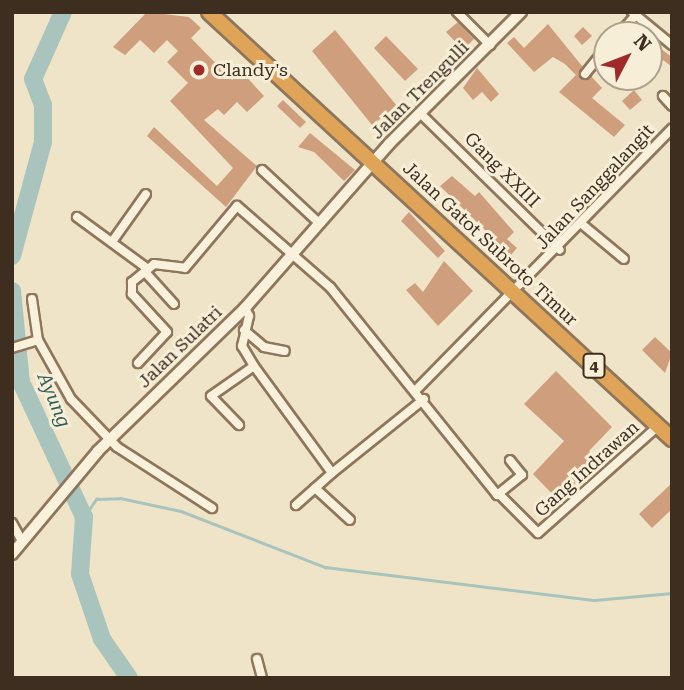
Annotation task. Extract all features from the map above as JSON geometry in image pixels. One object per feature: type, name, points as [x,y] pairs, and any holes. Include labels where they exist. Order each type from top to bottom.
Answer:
[{"type":"highway","name":"4","points":[[209,12],[373,163]]},
{"type":"highway","name":"Jalan Gatot Subroto Timur","points":[[373,163],[672,439]]},
{"type":"main road","name":"Jalan Trengulli","points":[[373,163],[520,12]]},
{"type":"main road","name":"Jalan Sulatri","points":[[12,554],[43,511],[98,451],[245,308],[373,163]]},
{"type":"street","points":[[457,12],[490,45]]},
{"type":"street","points":[[633,14],[672,45]]},
{"type":"street","points":[[585,74],[593,64]]},
{"type":"street","points":[[663,96],[672,106]]},
{"type":"street","name":"Gang XXIII","points":[[421,114],[560,250]]},
{"type":"street","name":"Jalan Sanggalangit","points":[[416,390],[560,250],[672,129]]},
{"type":"street","points":[[262,170],[319,223]]},
{"type":"street","points":[[114,239],[146,194]]},
{"type":"street","points":[[138,363],[167,332],[131,292],[132,282],[159,264],[185,268],[234,206],[294,250],[424,399],[469,464],[499,494],[523,475],[510,460]]},
{"type":"street","points":[[77,217],[114,239],[147,271],[174,304]]},
{"type":"street","points":[[583,225],[624,259]]},
{"type":"street","points":[[32,299],[38,340],[60,386],[110,440],[212,508]]},
{"type":"street","points":[[245,308],[242,346],[332,473]]},
{"type":"street","points":[[244,331],[264,347],[285,351]]},
{"type":"street","points":[[12,348],[38,340]]},
{"type":"street","points":[[239,425],[211,396],[254,366]]},
{"type":"street","points":[[296,505],[424,399]]},
{"type":"street","name":"Gang Indrawan","points":[[499,494],[535,534],[592,491],[658,426]]},
{"type":"street","points":[[315,488],[350,520]]},
{"type":"street","points":[[12,523],[21,539]]},
{"type":"street","points":[[257,659],[262,678]]},
{"type":"building","points":[[147,12],[189,17],[201,28],[191,38],[232,80],[241,71],[264,96],[247,112],[237,102],[224,115],[218,109],[204,120],[257,166],[226,207],[147,136],[154,127],[217,186],[233,168],[170,101],[188,83],[167,62],[178,51],[167,40],[154,53],[140,40],[125,55],[113,47]]},
{"type":"building","points":[[458,22],[474,39],[463,50],[446,32]]},
{"type":"building","points":[[548,24],[582,66],[580,79],[591,76],[593,78],[593,91],[599,91],[592,98],[625,125],[614,137],[559,92],[576,75],[565,64],[553,57],[534,72],[507,43],[514,37],[524,48]]},
{"type":"building","points":[[583,27],[592,36],[582,45],[574,36]]},
{"type":"building","points":[[335,30],[397,106],[372,125],[312,51]]},
{"type":"building","points":[[386,36],[418,69],[405,81],[374,48]]},
{"type":"building","points":[[663,50],[672,57],[672,67],[663,60]]},
{"type":"building","points":[[477,68],[499,94],[491,102],[482,92],[473,100],[463,88]]},
{"type":"building","points":[[633,91],[642,100],[630,110],[622,101]]},
{"type":"building","points":[[283,100],[306,122],[300,128],[277,106]]},
{"type":"building","points":[[310,133],[355,170],[344,181],[314,152],[298,147]]},
{"type":"building","points":[[452,176],[475,196],[479,192],[514,232],[507,239],[517,248],[511,255],[516,259],[507,269],[482,238],[488,233],[440,186]]},
{"type":"building","points":[[409,212],[445,251],[438,258],[401,221]]},
{"type":"building","points":[[444,261],[473,291],[438,326],[406,290],[415,283],[423,292]]},
{"type":"building","points":[[655,337],[672,353],[665,373],[642,350]]},
{"type":"building","points":[[556,371],[612,427],[589,451],[599,461],[559,501],[533,474],[564,441],[524,404]]},
{"type":"building","points":[[672,483],[672,509],[652,528],[639,514]]},
{"type":"waterway","name":"Ayung","points":[[12,256],[43,142],[43,105],[33,79],[63,12]]},
{"type":"waterway","name":"Ayung","points":[[12,291],[21,382],[84,517],[80,574],[102,639],[129,678]]},
{"type":"waterway","points":[[84,517],[96,499],[120,498],[181,511],[325,567],[595,600],[672,593]]},
{"type":"place","name":"Clandy's","points":[[199,70]]}]
